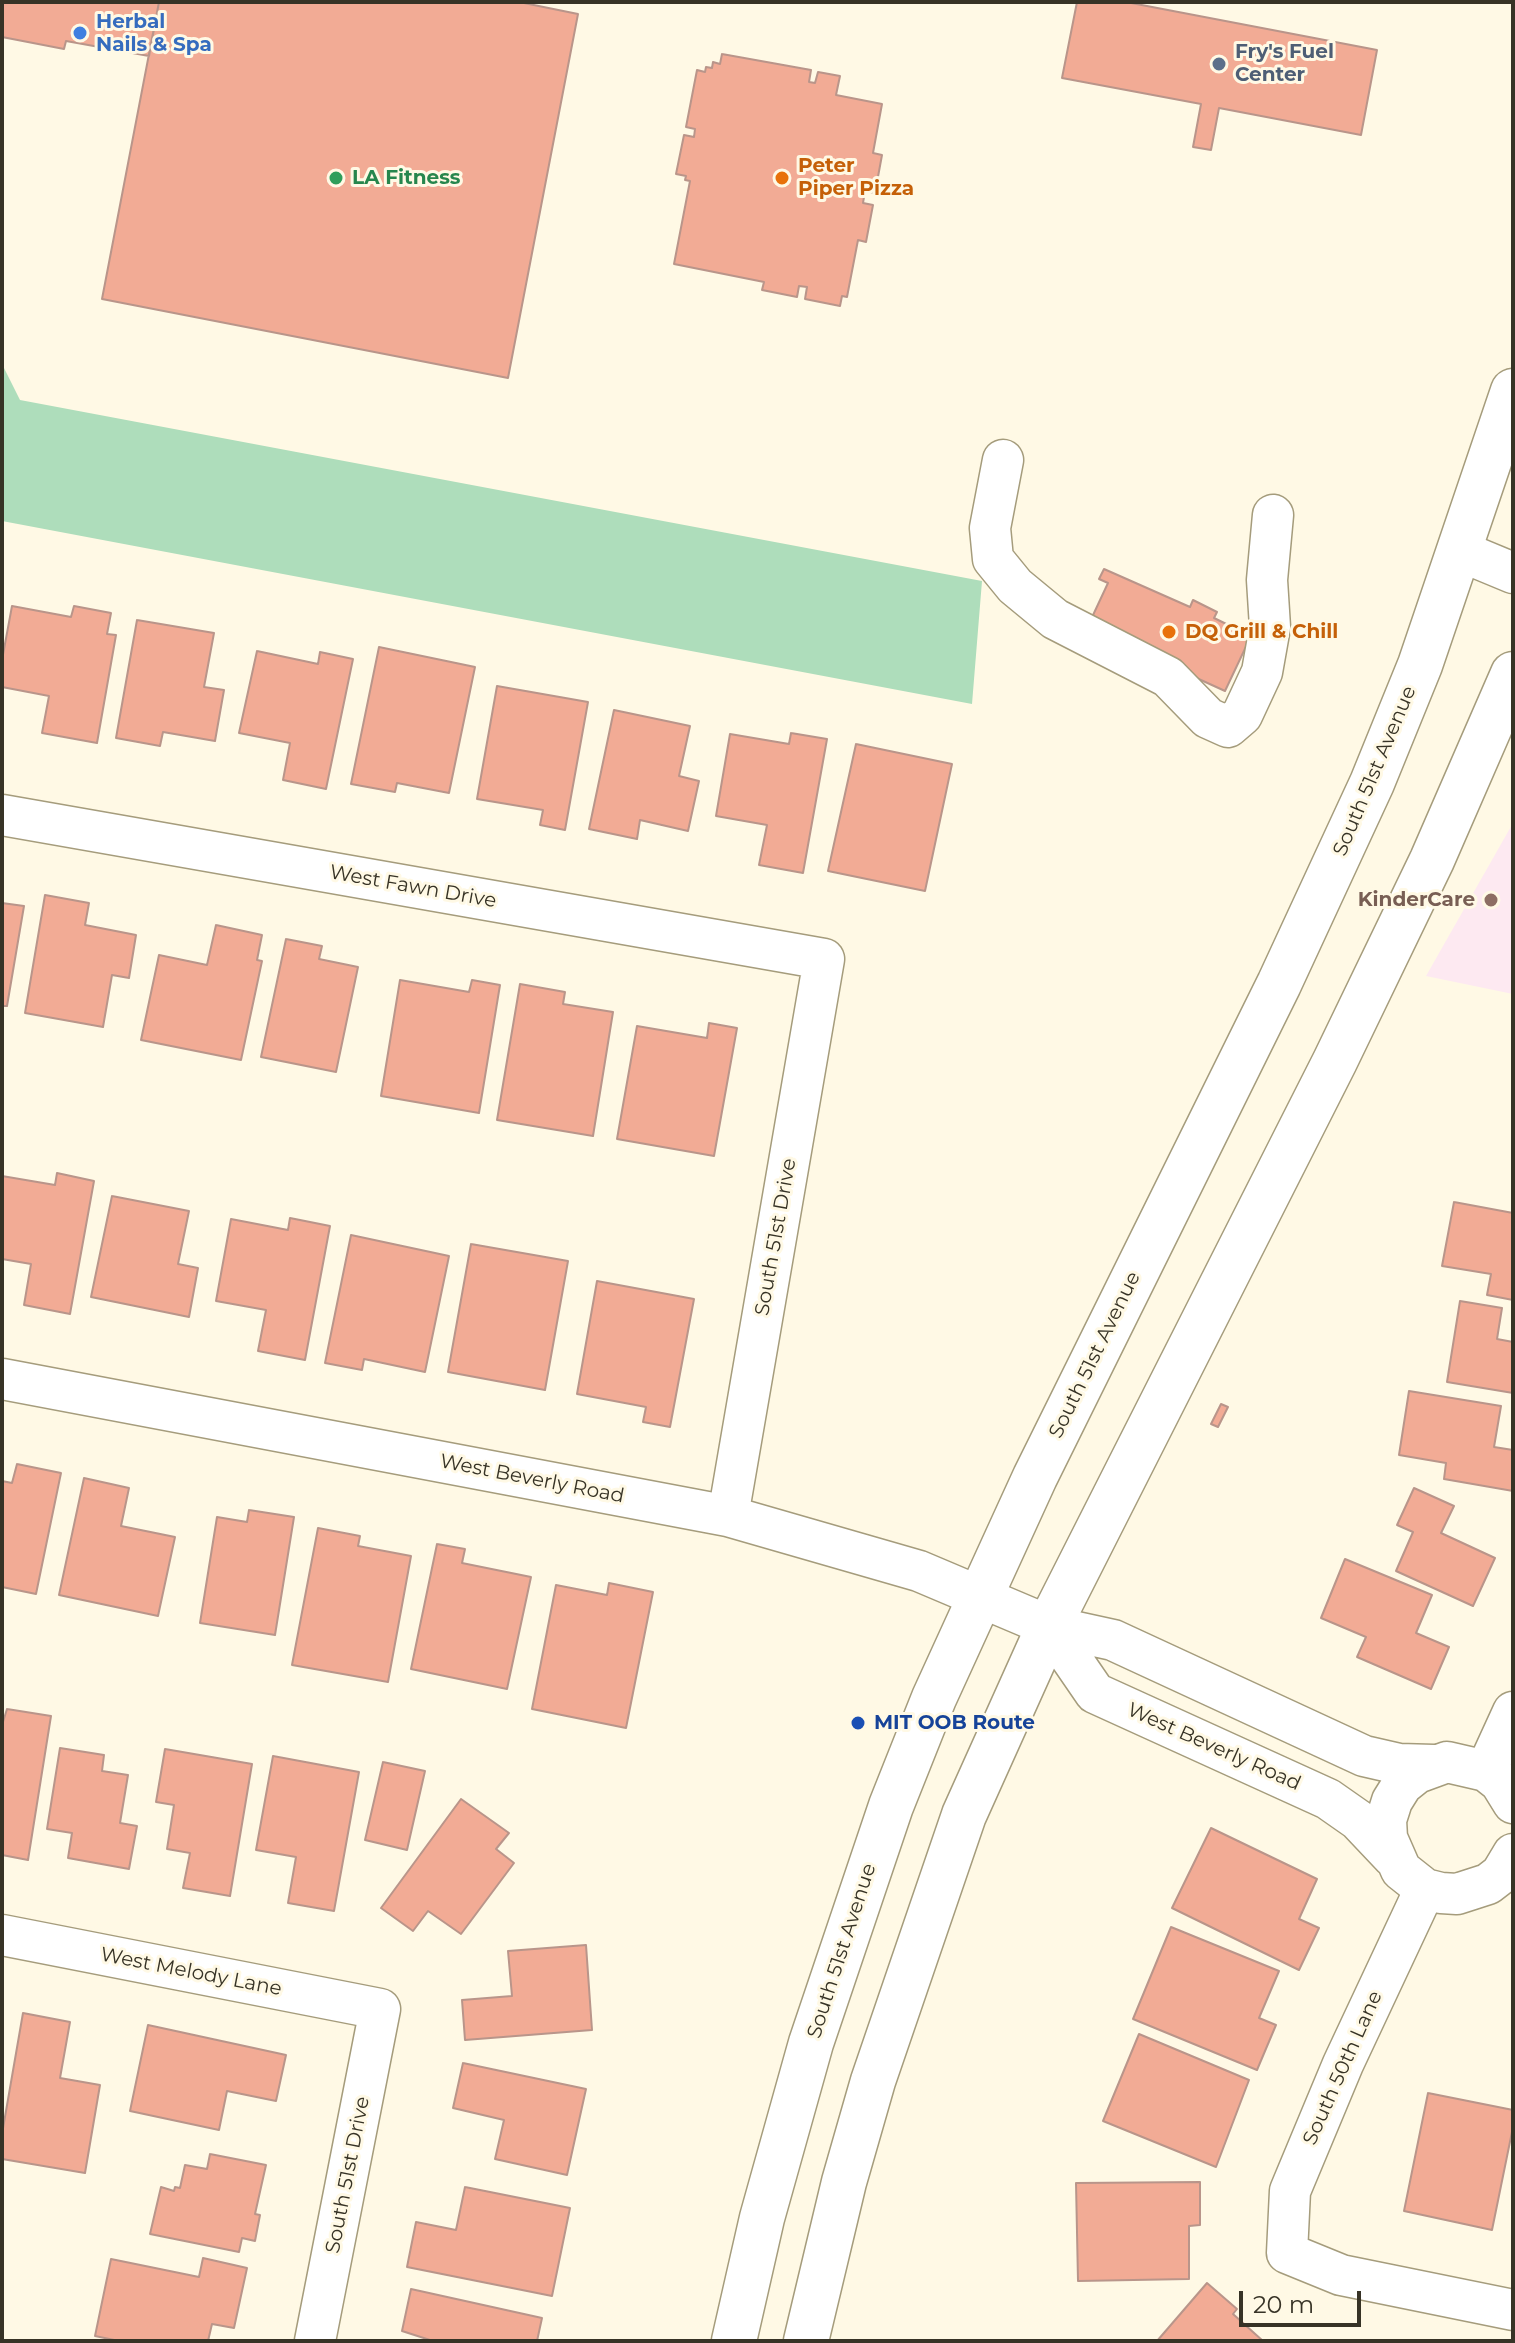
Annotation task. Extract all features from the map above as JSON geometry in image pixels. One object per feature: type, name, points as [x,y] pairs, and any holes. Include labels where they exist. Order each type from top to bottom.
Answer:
[{"type":"main road","name":"South 51st Avenue","points":[[734,2341],[778,2155],[848,1927],[891,1806],[980,1594],[1330,876],[1420,665],[1513,391]]},
{"type":"main road","points":[[806,2341],[844,2182],[927,1915],[964,1815],[1049,1626],[1335,1061],[1432,860],[1513,674]]},
{"type":"street","points":[[1003,460],[990,528],[993,559],[1015,586],[1055,619],[1168,677],[1208,718],[1228,727],[1242,715],[1262,672],[1270,627],[1267,580],[1273,515]]},
{"type":"street","points":[[1460,551],[1513,573]]},
{"type":"street","name":"West Fawn Drive","points":[[2,815],[824,959]]},
{"type":"street","name":"South 51st Drive","points":[[728,1516],[824,959]]},
{"type":"street","name":"West Beverly Road","points":[[2,1379],[728,1516],[919,1571],[980,1594],[1049,1626],[1113,1640],[1364,1756],[1399,1764],[1434,1765]]},
{"type":"street","name":"West Beverly Road","points":[[1049,1626],[1095,1693],[1328,1799],[1358,1820],[1393,1857]]},
{"type":"street","points":[[1486,1771],[1513,1712]]},
{"type":"street","points":[[1513,1803],[1500,1782],[1486,1771],[1460,1763],[1434,1765],[1409,1779],[1392,1801],[1386,1829],[1393,1857],[1401,1870],[1425,1889],[1457,1894],[1473,1891],[1501,1874],[1513,1854]]},
{"type":"street","name":"South 50th Lane","points":[[1425,1889],[1343,2064],[1290,2191],[1287,2253],[1341,2275],[1513,2310]]},
{"type":"street","name":"West Melody Lane","points":[[2,1935],[380,2009]]},
{"type":"street","name":"South 51st Drive","points":[[315,2341],[380,2009]]},
{"type":"shaded area","name":"KinderCare","points":[[1513,823],[1513,994],[1426,976]]},
{"type":"green space","points":[[2,364],[20,400],[982,581],[972,704],[2,521]]},
{"type":"building","points":[[2,2],[159,2],[149,56],[66,41],[64,49],[2,37]]},
{"type":"building","name":"LA Fitness","points":[[159,2],[519,2],[578,14],[508,378],[102,299]]},
{"type":"building","name":"Fry's Fuel Center","points":[[1077,2],[1126,2],[1377,50],[1361,135],[1219,108],[1211,150],[1193,147],[1201,104],[1062,78]]},
{"type":"building","name":"Peter Piper Pizza","points":[[722,54],[811,70],[809,82],[815,83],[818,72],[840,76],[836,95],[882,104],[873,153],[882,155],[875,193],[865,191],[863,203],[873,205],[866,242],[858,240],[847,297],[842,296],[840,306],[805,299],[807,287],[799,286],[797,297],[762,290],[764,282],[674,264],[690,181],[685,180],[686,176],[676,174],[684,135],[694,137],[695,129],[686,127],[697,70],[705,72],[706,67],[712,68],[713,62],[720,64]]},
{"type":"building","name":"DQ Grill & Chill","points":[[1104,569],[1190,607],[1193,600],[1217,612],[1214,618],[1251,636],[1225,691],[1087,628],[1108,583],[1099,579]]},
{"type":"building","points":[[12,606],[71,617],[74,606],[111,613],[107,634],[116,635],[97,743],[42,733],[49,696],[2,687],[2,660]]},
{"type":"building","points":[[137,620],[214,633],[204,687],[224,690],[215,741],[163,732],[160,746],[116,738]]},
{"type":"building","points":[[379,647],[475,667],[449,793],[397,783],[395,792],[351,784]]},
{"type":"building","points":[[257,651],[318,664],[320,652],[353,659],[326,789],[283,780],[290,743],[239,733]]},
{"type":"building","points":[[497,686],[588,702],[565,830],[540,825],[543,810],[477,799]]},
{"type":"building","points":[[614,710],[690,726],[679,776],[699,781],[688,831],[640,820],[637,839],[589,829]]},
{"type":"building","points":[[791,733],[827,739],[803,873],[759,865],[767,825],[716,816],[730,734],[789,744]]},
{"type":"building","points":[[856,744],[952,764],[925,891],[828,871]]},
{"type":"building","points":[[45,895],[89,903],[85,925],[136,935],[129,978],[112,975],[103,1027],[25,1013]]},
{"type":"building","points":[[2,903],[24,906],[7,1006],[2,1006]]},
{"type":"building","points":[[216,925],[262,935],[257,960],[262,961],[241,1060],[141,1040],[159,955],[207,965]]},
{"type":"building","points":[[286,939],[322,946],[319,959],[358,967],[336,1072],[261,1057]]},
{"type":"building","points":[[400,980],[469,992],[472,980],[500,985],[479,1113],[381,1096]]},
{"type":"building","points":[[520,984],[565,992],[563,1004],[613,1012],[593,1136],[497,1120]]},
{"type":"building","points":[[709,1023],[737,1028],[714,1156],[617,1139],[637,1026],[707,1038]]},
{"type":"building","points":[[57,1173],[94,1181],[70,1314],[24,1305],[31,1264],[2,1259],[2,1176],[55,1185]]},
{"type":"building","points":[[112,1196],[189,1211],[178,1264],[198,1268],[189,1317],[91,1297]]},
{"type":"building","points":[[1454,1202],[1513,1213],[1513,1300],[1487,1295],[1491,1274],[1442,1266]]},
{"type":"building","points":[[290,1218],[330,1226],[305,1360],[258,1351],[266,1310],[216,1301],[231,1219],[288,1230]]},
{"type":"building","points":[[351,1235],[449,1256],[425,1372],[364,1359],[362,1370],[325,1363]]},
{"type":"building","points":[[471,1244],[568,1261],[545,1390],[448,1372]]},
{"type":"building","points":[[597,1281],[694,1299],[670,1427],[643,1422],[646,1407],[577,1394]]},
{"type":"building","points":[[1460,1301],[1502,1308],[1497,1339],[1513,1342],[1513,1393],[1447,1382]]},
{"type":"building","points":[[1409,1391],[1501,1406],[1494,1447],[1513,1450],[1513,1491],[1444,1479],[1446,1463],[1399,1455]]},
{"type":"building","points":[[1221,1404],[1228,1407],[1218,1427],[1211,1424]]},
{"type":"building","points":[[17,1464],[61,1473],[36,1594],[2,1587],[2,1481],[12,1483]]},
{"type":"building","points":[[84,1478],[129,1488],[121,1526],[175,1537],[158,1616],[59,1595]]},
{"type":"building","points":[[1414,1488],[1454,1506],[1441,1533],[1495,1558],[1473,1606],[1396,1571],[1413,1532],[1397,1525]]},
{"type":"building","points":[[249,1510],[294,1517],[275,1635],[200,1623],[217,1517],[247,1522]]},
{"type":"building","points":[[318,1528],[360,1536],[358,1546],[411,1556],[388,1682],[292,1665]]},
{"type":"building","points":[[437,1544],[465,1549],[462,1563],[531,1577],[507,1689],[411,1669]]},
{"type":"building","points":[[1345,1559],[1432,1595],[1416,1633],[1449,1647],[1431,1689],[1357,1657],[1366,1637],[1321,1618]]},
{"type":"building","points":[[609,1583],[653,1592],[626,1728],[532,1709],[556,1585],[607,1595]]},
{"type":"building","points":[[7,1709],[51,1716],[28,1860],[2,1855],[2,1725]]},
{"type":"building","points":[[60,1748],[104,1755],[102,1771],[128,1775],[120,1823],[137,1826],[129,1869],[68,1858],[72,1833],[47,1829]]},
{"type":"building","points":[[165,1749],[252,1764],[230,1896],[183,1888],[190,1853],[167,1849],[174,1805],[156,1802]]},
{"type":"building","points":[[273,1756],[359,1772],[334,1911],[288,1903],[296,1857],[256,1850]]},
{"type":"building","points":[[383,1762],[425,1771],[407,1850],[365,1840]]},
{"type":"building","points":[[461,1799],[509,1833],[496,1849],[514,1863],[461,1934],[428,1911],[413,1931],[381,1908]]},
{"type":"building","points":[[1211,1828],[1317,1879],[1299,1919],[1319,1928],[1299,1970],[1172,1908]]},
{"type":"building","points":[[1171,1927],[1279,1971],[1259,2018],[1276,2025],[1257,2070],[1133,2019]]},
{"type":"building","points":[[586,1945],[592,2030],[465,2040],[462,2000],[512,1996],[508,1951]]},
{"type":"building","points":[[23,2013],[70,2022],[60,2078],[100,2085],[85,2173],[2,2159],[2,2134]]},
{"type":"building","points":[[148,2025],[286,2055],[276,2101],[227,2091],[219,2130],[130,2111]]},
{"type":"building","points":[[1139,2034],[1249,2080],[1216,2167],[1103,2121]]},
{"type":"building","points":[[463,2063],[586,2089],[567,2175],[495,2159],[504,2120],[453,2108]]},
{"type":"building","points":[[1428,2093],[1513,2110],[1513,2127],[1492,2230],[1404,2211]]},
{"type":"building","points":[[210,2154],[266,2165],[255,2214],[260,2215],[255,2241],[242,2238],[239,2252],[150,2234],[161,2187],[174,2191],[175,2187],[180,2188],[185,2165],[207,2169]]},
{"type":"building","points":[[1200,2182],[1200,2225],[1189,2226],[1189,2279],[1078,2281],[1076,2183]]},
{"type":"building","points":[[465,2187],[570,2208],[552,2296],[407,2267],[416,2222],[456,2230]]},
{"type":"building","points":[[203,2258],[247,2268],[234,2328],[212,2324],[208,2341],[119,2341],[95,2336],[111,2259],[199,2277]]},
{"type":"building","points":[[1207,2283],[1237,2309],[1233,2314],[1263,2341],[1157,2341]]},
{"type":"building","points":[[411,2289],[542,2318],[537,2341],[433,2341],[402,2331]]},
{"type":"place","name":"Herbal Nails & Spa","points":[[80,33]]},
{"type":"place","name":"Fry's Fuel Center","points":[[1219,64]]},
{"type":"place","name":"LA Fitness","points":[[336,178]]},
{"type":"place","name":"Peter Piper Pizza","points":[[782,178]]},
{"type":"place","name":"DQ Grill & Chill","points":[[1169,632]]},
{"type":"place","name":"KinderCare","points":[[1491,900]]},
{"type":"place","name":"MIT OOB Route","points":[[858,1723]]}]
